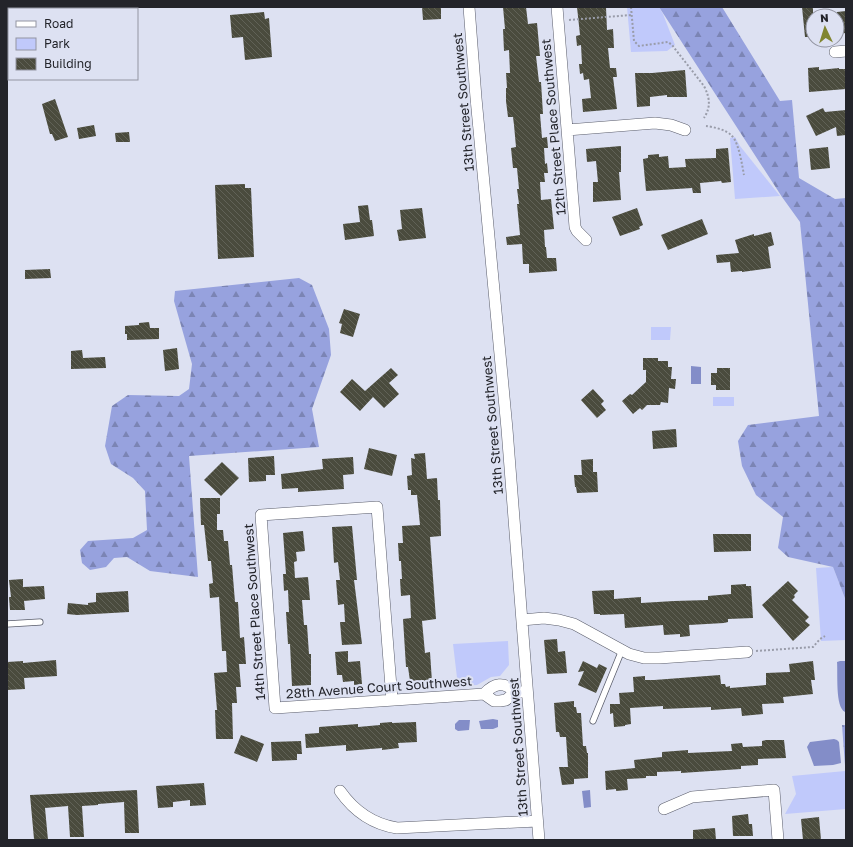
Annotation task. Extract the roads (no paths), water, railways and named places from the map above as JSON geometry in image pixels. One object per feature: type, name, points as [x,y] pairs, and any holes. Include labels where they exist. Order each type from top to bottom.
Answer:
[{"type":"street","name":"13th Street Southwest","points":[[469,7],[507,429],[539,840]]},
{"type":"street","name":"12th Street Place Southwest","points":[[557,7],[575,227],[586,240]]},
{"type":"street","points":[[835,52],[846,51]]},
{"type":"street","points":[[567,130],[655,123],[667,124],[684,130]]},
{"type":"street","name":"14th Street Place Southwest","points":[[276,708],[261,515],[377,507],[392,700]]},
{"type":"street","points":[[522,620],[544,618],[574,624],[622,650],[644,658],[747,652]]},
{"type":"street","name":"28th Avenue Court Southwest","points":[[484,694],[488,689],[499,685],[510,687],[515,692]]},
{"type":"street","name":"28th Avenue Court Southwest","points":[[276,708],[484,694],[494,701],[500,701],[506,700],[515,692],[527,691]]},
{"type":"street","points":[[664,809],[692,797],[774,790],[778,840]]},
{"type":"street","points":[[340,791],[352,806],[366,817],[380,824],[396,828],[537,821]]},
{"type":"lane","points":[[7,624],[40,622]]},
{"type":"lane","points":[[593,721],[622,650]]}]
